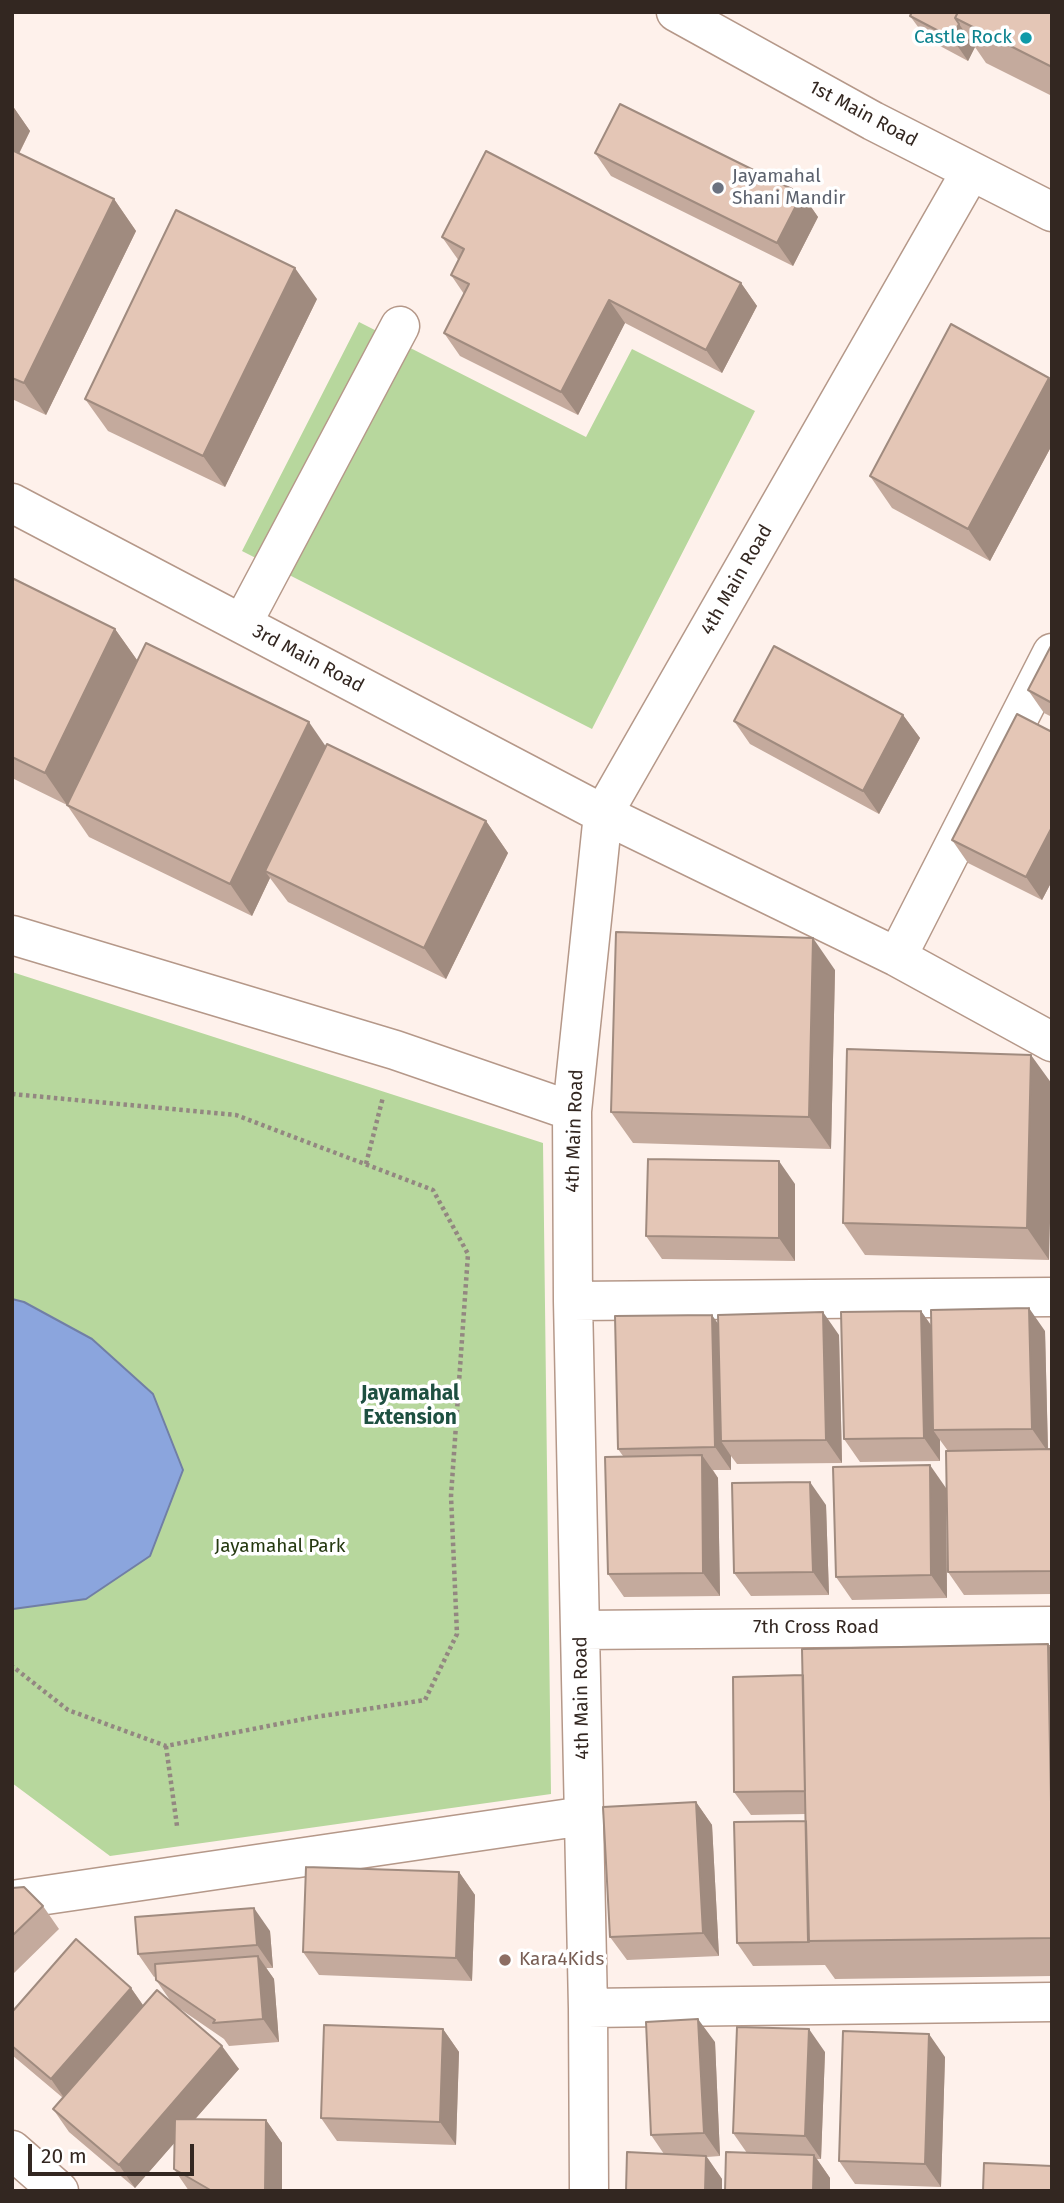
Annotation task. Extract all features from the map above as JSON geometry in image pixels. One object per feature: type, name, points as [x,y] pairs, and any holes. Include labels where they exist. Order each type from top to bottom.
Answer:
[{"type":"street","name":"1st Main Road","points":[[676,12],[873,121],[1052,212]]},
{"type":"street","name":"4th Main Road","points":[[589,2191],[572,1111],[603,814],[971,171]]},
{"type":"street","points":[[242,624],[400,326]]},
{"type":"street","name":"3rd Main Road","points":[[12,503],[603,814],[897,957],[1052,1042]]},
{"type":"street","points":[[897,957],[1052,653]]},
{"type":"street","points":[[12,935],[396,1050],[572,1111]]},
{"type":"street","points":[[573,1301],[1052,1297]]},
{"type":"street","name":"7th Cross Road","points":[[580,1630],[1052,1626]]},
{"type":"street","points":[[12,1900],[584,1816]]},
{"type":"street","points":[[588,2008],[1052,2002]]},
{"type":"street","points":[[12,2150],[59,2191]]},
{"type":"path","points":[[366,1164],[396,1050]]},
{"type":"path","points":[[12,1094],[236,1115],[433,1190],[468,1254],[451,1496],[457,1634],[425,1700],[309,1717],[166,1746],[68,1710],[12,1666]]},
{"type":"path","points":[[166,1746],[183,1876]]},
{"type":"green space","points":[[359,322],[586,437],[632,349],[755,411],[592,729],[242,551]]},
{"type":"green space","name":"Jayamahal Park","points":[[12,972],[543,1143],[551,1794],[110,1856],[12,1783]]},
{"type":"water","points":[[12,1299],[24,1302],[92,1339],[153,1394],[183,1470],[150,1556],[86,1599],[13,1609]]},
{"type":"building","points":[[912,12],[958,12],[955,18],[959,24],[952,38],[910,16]]},
{"type":"building","points":[[958,12],[1052,12],[1052,67],[955,18]]},
{"type":"building","points":[[620,104],[802,194],[777,243],[595,153]]},
{"type":"building","points":[[12,150],[114,199],[24,383],[12,378]]},
{"type":"building","points":[[486,151],[741,283],[706,350],[609,300],[561,392],[444,333],[469,284],[451,275],[464,249],[442,237]]},
{"type":"building","points":[[176,210],[295,268],[203,456],[85,399]]},
{"type":"building","points":[[951,324],[1049,378],[968,529],[870,476]]},
{"type":"building","points":[[12,578],[115,629],[45,773],[12,757]]},
{"type":"building","points":[[146,643],[309,722],[230,884],[67,805]]},
{"type":"building","points":[[1052,644],[1052,703],[1028,690]]},
{"type":"building","points":[[774,646],[903,715],[863,791],[734,721]]},
{"type":"building","points":[[1017,714],[1052,732],[1052,827],[1026,877],[952,840]]},
{"type":"building","points":[[327,744],[486,821],[424,948],[265,871]]},
{"type":"building","points":[[616,932],[813,938],[809,1117],[611,1112]]},
{"type":"building","points":[[847,1049],[1031,1055],[1027,1228],[843,1223]]},
{"type":"building","points":[[648,1159],[779,1161],[779,1238],[646,1236]]},
{"type":"building","points":[[1029,1308],[1032,1429],[933,1430],[931,1310]]},
{"type":"building","points":[[921,1311],[924,1438],[844,1439],[841,1312]]},
{"type":"building","points":[[823,1312],[826,1440],[721,1441],[718,1315]]},
{"type":"building","points":[[712,1315],[715,1447],[618,1449],[615,1316]]},
{"type":"building","points":[[1052,1449],[1052,1571],[948,1572],[946,1451]]},
{"type":"building","points":[[702,1455],[703,1573],[608,1574],[605,1457]]},
{"type":"building","points":[[930,1465],[931,1575],[836,1577],[833,1467]]},
{"type":"building","points":[[810,1482],[813,1572],[734,1573],[732,1483]]},
{"type":"building","points":[[1048,1644],[1052,1938],[808,1941],[802,1649]]},
{"type":"building","points":[[803,1675],[805,1791],[734,1792],[733,1677]]},
{"type":"building","points":[[696,1802],[703,1933],[610,1937],[603,1807]]},
{"type":"building","points":[[806,1821],[809,1942],[737,1943],[734,1822]]},
{"type":"building","points":[[306,1867],[459,1872],[456,1958],[303,1952]]},
{"type":"building","points":[[24,1887],[43,1906],[12,1936],[12,1888]]},
{"type":"building","points":[[254,1908],[257,1945],[138,1954],[135,1917]]},
{"type":"building","points":[[76,1939],[131,1988],[51,2079],[12,2046],[12,2012]]},
{"type":"building","points":[[258,1956],[263,2019],[213,2023],[215,2020],[156,1980],[155,1964]]},
{"type":"building","points":[[157,1990],[222,2046],[119,2165],[53,2109]]},
{"type":"building","points":[[698,2019],[704,2133],[651,2135],[646,2022]]},
{"type":"building","points":[[324,2025],[443,2029],[440,2122],[321,2118]]},
{"type":"building","points":[[737,2027],[809,2029],[805,2136],[733,2133]]},
{"type":"building","points":[[843,2031],[929,2034],[925,2164],[839,2161]]},
{"type":"building","points":[[175,2119],[266,2120],[265,2191],[212,2191],[174,2169]]},
{"type":"building","points":[[627,2152],[706,2156],[705,2191],[626,2191]]},
{"type":"building","points":[[726,2152],[814,2155],[813,2191],[725,2191]]},
{"type":"building","points":[[984,2163],[1052,2166],[1051,2191],[983,2191]]},
{"type":"place","name":"Castle Rock","points":[[1026,38]]},
{"type":"place","name":"Jayamahal Shani Mandir","points":[[718,188]]},
{"type":"place","name":"Kara4Kids","points":[[505,1960]]},
{"type":"district","name":"Jayamahal Extension","points":[[410,1406]]}]
